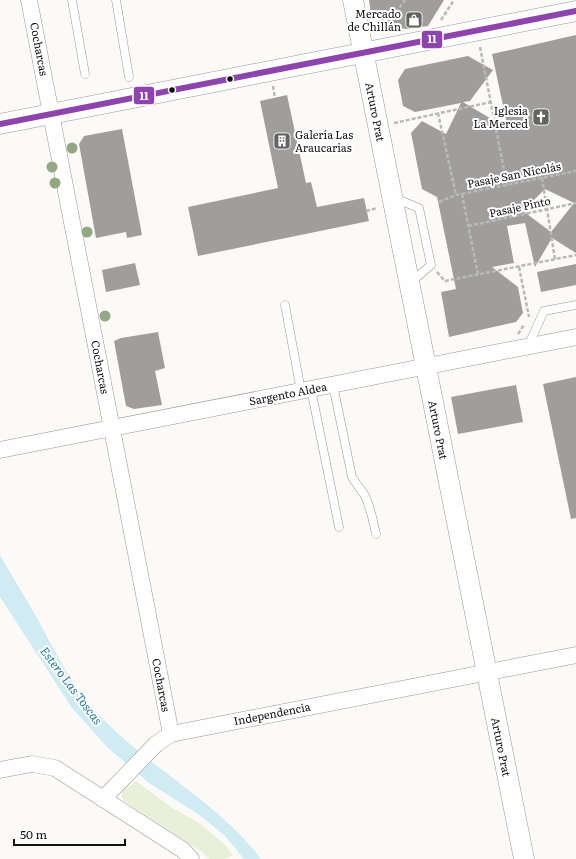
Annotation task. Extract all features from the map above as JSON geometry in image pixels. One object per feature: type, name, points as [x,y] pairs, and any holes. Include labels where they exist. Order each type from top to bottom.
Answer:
[{"type":"street","name":"Cocharcas","points":[[29,0],[171,734]]},
{"type":"street","name":"Arturo Prat","points":[[353,0],[524,859]]},
{"type":"street","points":[[0,124],[576,11]]},
{"type":"street","name":"Sargento Aldea","points":[[0,450],[576,337]]},
{"type":"street","name":"Independencia","points":[[103,799],[150,750],[171,734],[486,672],[576,656]]},
{"type":"street","points":[[0,770],[32,764],[49,766],[183,850],[191,859]]},
{"type":"lane","points":[[72,0],[85,74]]},
{"type":"lane","points":[[116,0],[129,77]]},
{"type":"lane","points":[[392,197],[419,208],[431,266],[409,284]]},
{"type":"lane","points":[[285,305],[339,527]]},
{"type":"lane","points":[[528,346],[544,311],[576,305]]},
{"type":"lane","points":[[333,385],[352,477],[364,494],[370,507],[376,534]]},
{"type":"path","points":[[382,33],[405,0]]},
{"type":"path","points":[[477,30],[507,185]]},
{"type":"path","points":[[378,127],[491,102]]},
{"type":"path","points":[[438,114],[456,195]]},
{"type":"path","name":"Pasaje San Nicolás","points":[[439,202],[456,195],[576,171]]},
{"type":"path","points":[[542,178],[555,260]]},
{"type":"path","points":[[462,194],[478,275]]},
{"type":"path","name":"Pasaje Pinto","points":[[468,226],[576,203]]},
{"type":"path","points":[[431,266],[445,281],[576,255]]},
{"type":"path","points":[[519,267],[529,318]]},
{"type":"green space","points":[[136,781],[172,808],[198,822],[224,844],[233,855],[224,859],[209,859],[201,851],[124,801],[121,795],[124,789]]},
{"type":"water","name":"Estero Las Toscas","points":[[0,555],[67,672],[94,710],[144,756],[226,821],[261,859],[244,859],[224,835],[198,814],[149,783],[107,747],[72,708],[0,597]]},
{"type":"building","points":[[369,0],[444,0],[428,26],[406,29],[388,26],[371,15]]},
{"type":"building","points":[[576,35],[576,253],[552,238],[535,267],[525,223],[507,226],[514,263],[492,267],[518,287],[523,313],[516,322],[449,337],[441,292],[456,289],[437,197],[422,189],[411,133],[422,121],[446,134],[461,103],[415,112],[403,106],[398,80],[405,69],[468,56],[493,70],[470,101],[463,102],[508,129],[492,54]],"holes":[[[545,189],[574,203],[551,232],[523,211]]]},
{"type":"building","name":"Galería Las Araucarias","points":[[287,95],[306,183],[311,182],[317,207],[364,198],[369,221],[198,256],[188,207],[278,188],[260,101]]},
{"type":"building","points":[[122,129],[142,235],[127,238],[126,232],[96,238],[79,144],[84,136]]},
{"type":"building","points":[[135,263],[140,285],[106,292],[102,270]]},
{"type":"building","points":[[576,264],[576,285],[541,292],[537,272]]},
{"type":"building","points":[[158,332],[165,368],[155,371],[162,405],[134,409],[126,406],[114,341],[121,338]]},
{"type":"building","points":[[576,377],[576,518],[571,519],[543,384]]},
{"type":"building","points":[[516,385],[523,422],[458,434],[451,397]]},
{"type":"transit line","name":"11","points":[[0,124],[576,11]]},
{"type":"place","name":"Mercado de Chillán","points":[[414,20]]},
{"type":"place","name":"Iglesia La Merced","points":[[541,117]]},
{"type":"place","name":"Galería Las Araucarias","points":[[282,141]]}]
